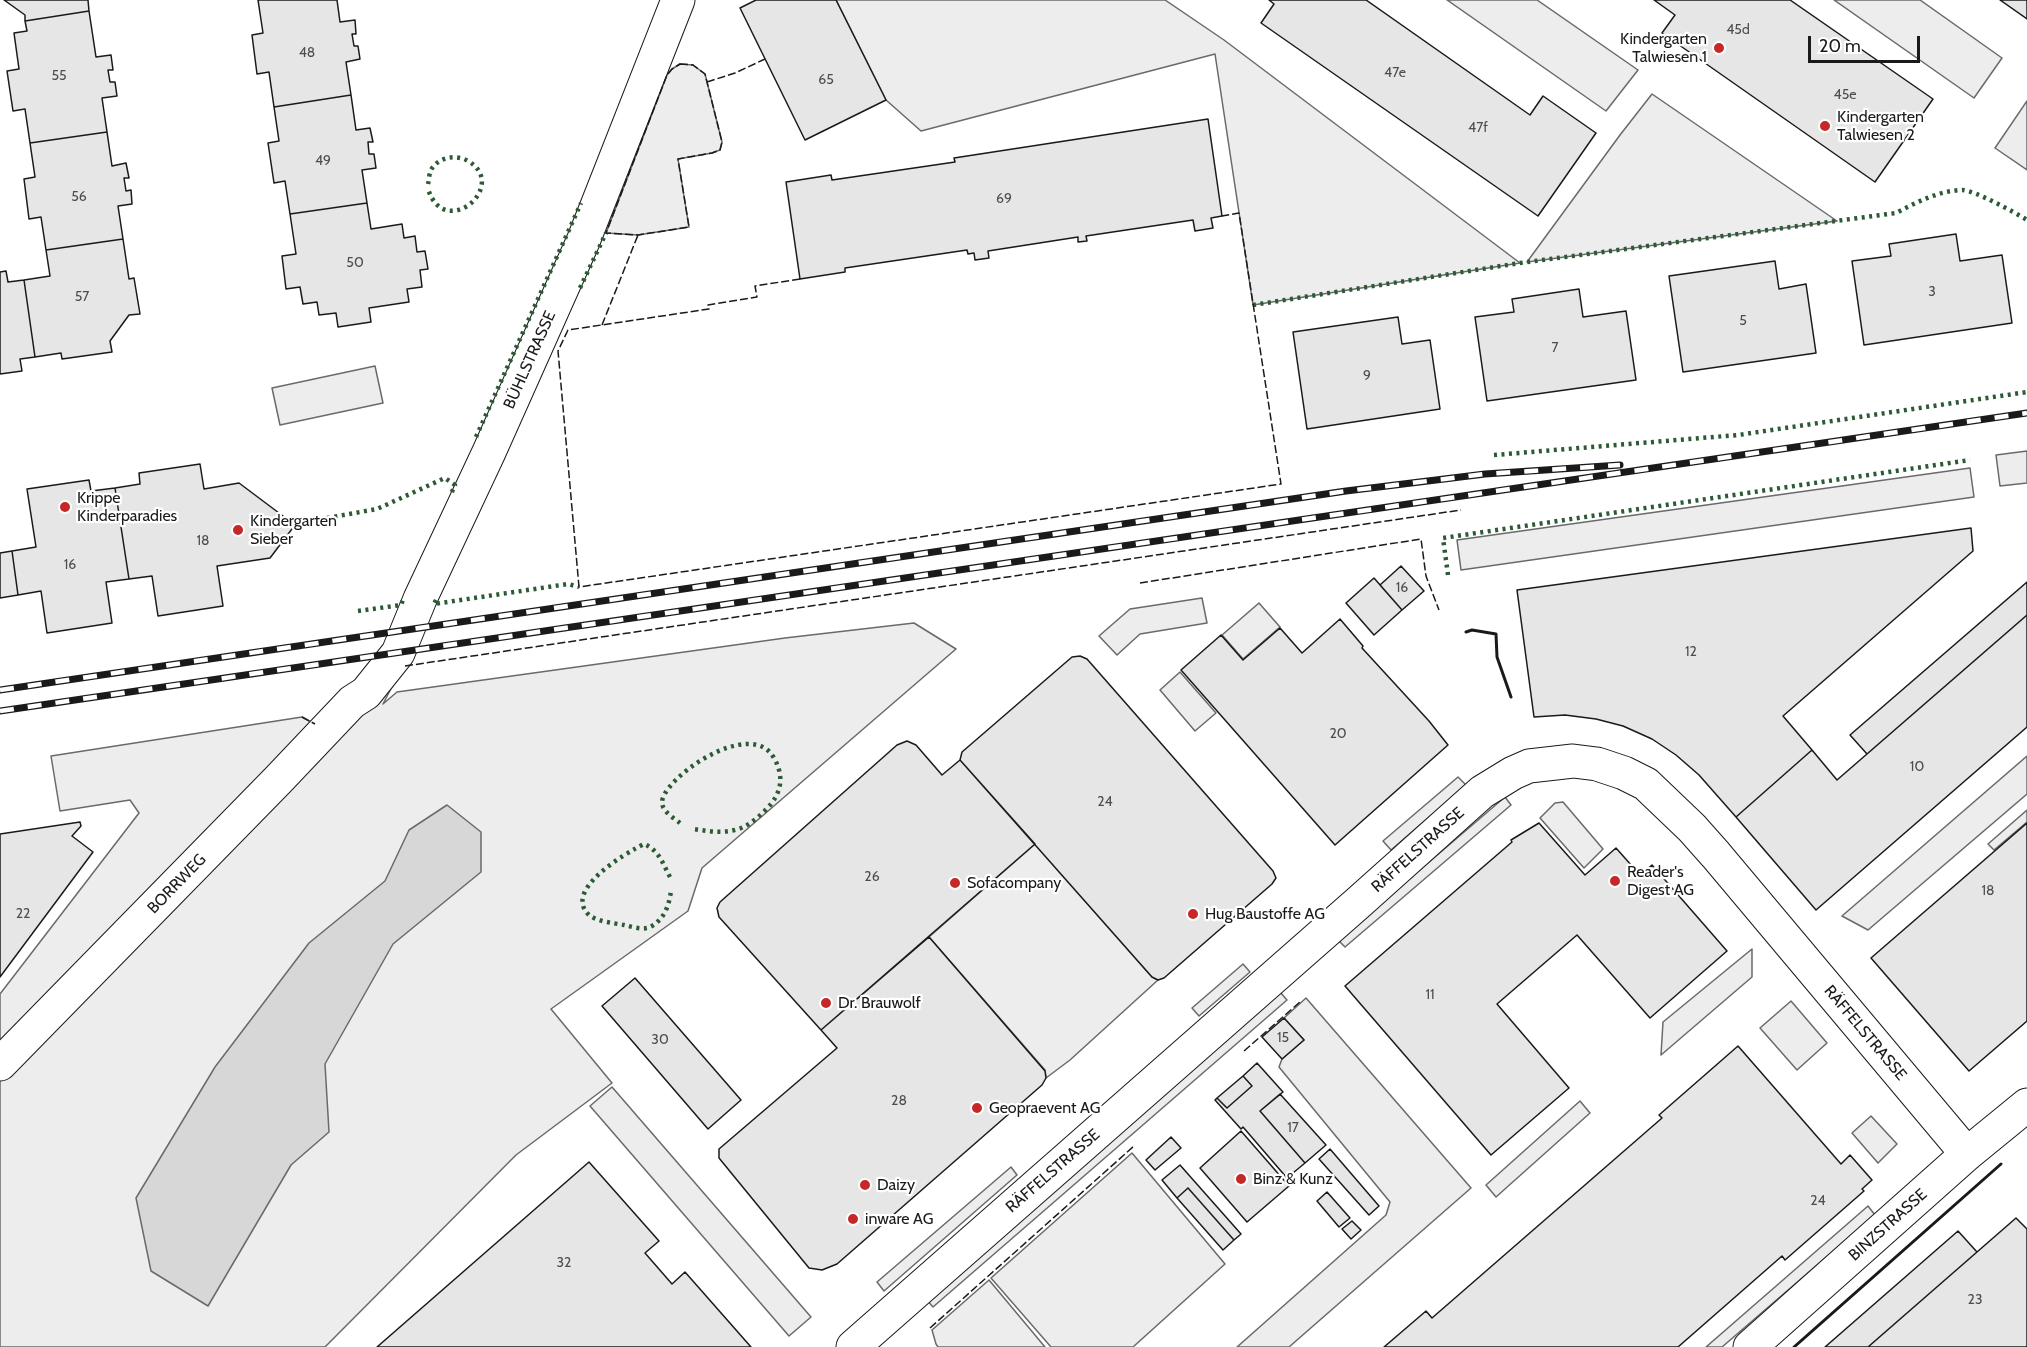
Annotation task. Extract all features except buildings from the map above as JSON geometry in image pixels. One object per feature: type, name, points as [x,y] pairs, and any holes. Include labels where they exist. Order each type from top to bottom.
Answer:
[{"type":"street","name":"BÜHLSTRASSE","points":[[352,702],[366,693],[398,653],[420,599],[489,452],[584,239],[678,0]]},
{"type":"street","name":"BORRWEG","points":[[0,1064],[352,702]]},
{"type":"street","name":"RÄFFELSTRASSE","points":[[853,1347],[1482,792],[1529,766],[1573,761],[1597,764],[1624,773],[1646,784],[1692,828],[1716,855],[1967,1154]]},
{"type":"street","name":"BINZSTRASSE","points":[[1750,1347],[1967,1154],[2027,1105]]},
{"type":"shaded area","points":[[836,0],[1165,0],[1224,40],[1520,263],[1253,305],[1215,54],[921,131],[886,100]]},
{"type":"shaded area","points":[[1447,0],[1537,0],[1638,70],[1606,111]]},
{"type":"shaded area","points":[[1834,0],[1920,0],[2002,58],[1974,98]]},
{"type":"shaded area","points":[[680,64],[693,65],[705,74],[722,142],[720,150],[678,159],[689,227],[638,235],[606,233],[667,75]]},
{"type":"shaded area","points":[[1652,94],[1837,221],[1527,262]]},
{"type":"shaded area","points":[[2027,101],[2027,170],[1995,148]]},
{"type":"shaded area","points":[[375,366],[383,403],[280,425],[272,388]]},
{"type":"shaded area","points":[[2027,451],[2027,483],[2000,486],[1996,455]]},
{"type":"shaded area","points":[[1970,468],[1974,497],[1461,570],[1457,540]]},
{"type":"shaded area","points":[[1202,598],[1207,623],[1140,634],[1117,655],[1099,636],[1130,609]]},
{"type":"shaded area","points":[[1259,603],[1280,627],[1243,659],[1222,635]]},
{"type":"shaded area","points":[[914,623],[956,649],[702,868],[688,911],[551,1009],[612,1083],[516,1155],[325,1347],[0,1347],[0,1080],[396,679],[383,704],[397,692],[785,638]]},
{"type":"shaded area","points":[[1180,672],[1216,713],[1195,731],[1160,690]]},
{"type":"shaded area","points":[[302,717],[315,724],[0,1050],[0,994],[139,813],[130,800],[60,811],[51,756]]},
{"type":"shaded area","points":[[2027,756],[2027,794],[1868,930],[1842,916]]},
{"type":"shaded area","points":[[1458,777],[1466,785],[1391,850],[1383,841]]},
{"type":"shaded area","points":[[1505,797],[1511,805],[1345,947],[1338,940]]},
{"type":"shaded area","points":[[1563,802],[1603,849],[1584,868],[1540,818],[1555,803]]},
{"type":"shaded area","points":[[447,805],[481,832],[481,872],[393,944],[325,1064],[329,1132],[291,1165],[208,1306],[151,1271],[136,1198],[215,1067],[309,943],[385,881],[409,830]]},
{"type":"shaded area","points":[[2027,810],[2027,822],[1994,850],[1988,844]]},
{"type":"shaded area","points":[[1035,844],[1152,977],[1158,980],[1070,1060],[1046,1078],[1045,1070],[929,937]]},
{"type":"shaded area","points":[[1752,949],[1752,977],[1661,1055],[1663,1022]]},
{"type":"shaded area","points":[[1243,964],[1250,972],[1199,1016],[1192,1008]]},
{"type":"shaded area","points":[[1280,992],[1287,1000],[933,1307],[926,1299]]},
{"type":"shaded area","points":[[1306,998],[1471,1188],[1289,1347],[1237,1347],[1386,1215],[1390,1202],[1279,1067],[1282,1059],[1304,1040],[1284,1018]]},
{"type":"shaded area","points":[[1791,1001],[1827,1043],[1797,1070],[1760,1028]]},
{"type":"shaded area","points":[[612,1087],[811,1317],[789,1336],[590,1106]]},
{"type":"shaded area","points":[[1580,1101],[1590,1113],[1496,1197],[1486,1185]]},
{"type":"shaded area","points":[[1871,1116],[1897,1144],[1878,1163],[1852,1133]]},
{"type":"shaded area","points":[[1132,1153],[1225,1264],[1133,1347],[1051,1347],[991,1278]]},
{"type":"shaded area","points":[[1011,1167],[1017,1175],[884,1291],[877,1282]]},
{"type":"shaded area","points":[[1868,1206],[1875,1215],[1722,1347],[1706,1347]]},
{"type":"shaded area","points":[[989,1280],[1045,1347],[938,1347],[932,1330]]},
{"type":"railway","points":[[0,711],[2027,413]]},
{"type":"railway","points":[[0,690],[1346,491],[1485,474],[1620,465]]},
{"type":"hedge","points":[[428,184],[430,172],[434,166],[438,162],[453,157],[468,161],[479,171],[482,183],[478,194],[470,204],[459,210],[447,210],[436,204],[428,189]]},
{"type":"hedge","points":[[1253,305],[1520,263],[1896,213],[1945,192],[1962,190],[2005,207],[2027,220]]},
{"type":"hedge","points":[[476,437],[581,203]]},
{"type":"hedge","points":[[580,288],[606,233]]},
{"type":"hedge","points":[[1494,455],[1738,435],[2027,392]]},
{"type":"hedge","points":[[1448,575],[1443,538],[1970,460]]},
{"type":"hedge","points":[[327,518],[377,509],[445,478],[455,485],[451,494]]},
{"type":"hedge","points":[[436,600],[434,604],[568,584],[579,587]]},
{"type":"hedge","points":[[358,611],[401,605],[403,600]]},
{"type":"hedge","points":[[680,823],[667,812],[662,803],[666,792],[676,780],[691,767],[728,747],[747,744],[763,747],[774,758],[780,776],[778,791],[770,805],[746,826],[732,831],[716,832],[693,829]]},
{"type":"hedge","points":[[670,877],[657,854],[644,844],[624,855],[600,873],[584,895],[583,905],[589,915],[597,919],[635,928],[646,928],[656,923],[663,915],[668,906],[671,891]]},
{"type":"fence","points":[[707,82],[735,73],[765,59]]},
{"type":"fence","points":[[680,64],[693,65],[705,74],[722,142],[720,150],[678,159],[689,227],[638,235],[606,233],[667,75],[680,64]]},
{"type":"fence","points":[[800,279],[755,286],[757,297],[708,305],[709,309],[568,330],[558,351],[579,587],[1281,484],[1239,213],[1222,216]]},
{"type":"fence","points":[[602,325],[638,235]]},
{"type":"fence","points":[[405,666],[1461,510]]},
{"type":"fence","points":[[1140,583],[1421,539],[1426,576],[1439,610]]},
{"type":"fence","points":[[302,717],[315,724]]},
{"type":"fence","points":[[1244,1051],[1301,1001]]},
{"type":"fence","points":[[930,1328],[1134,1146]]},
{"type":"wall","points":[[1466,632],[1472,630],[1496,634],[1497,657],[1511,697]]},
{"type":"wall","points":[[1794,1347],[2001,1164]]},
{"type":"place","name":"Kindergarten Talwiesen 1","points":[[1719,48]]},
{"type":"place","name":"Kindergarten Talwiesen 2","points":[[1825,126]]},
{"type":"place","name":"Krippe Kinderparadies","points":[[65,507]]},
{"type":"place","name":"Kindergarten Sieber","points":[[238,530]]},
{"type":"place","name":"Reader's Digest AG","points":[[1615,881]]},
{"type":"place","name":"Sofacompany","points":[[955,883]]},
{"type":"place","name":"Hug Baustoffe AG","points":[[1193,914]]},
{"type":"place","name":"Dr. Brauwolf","points":[[826,1003]]},
{"type":"place","name":"Geopraevent AG","points":[[977,1108]]},
{"type":"place","name":"Binz & Kunz","points":[[1241,1179]]},
{"type":"place","name":"Daizy","points":[[865,1185]]},
{"type":"place","name":"inware AG","points":[[853,1219]]}]
